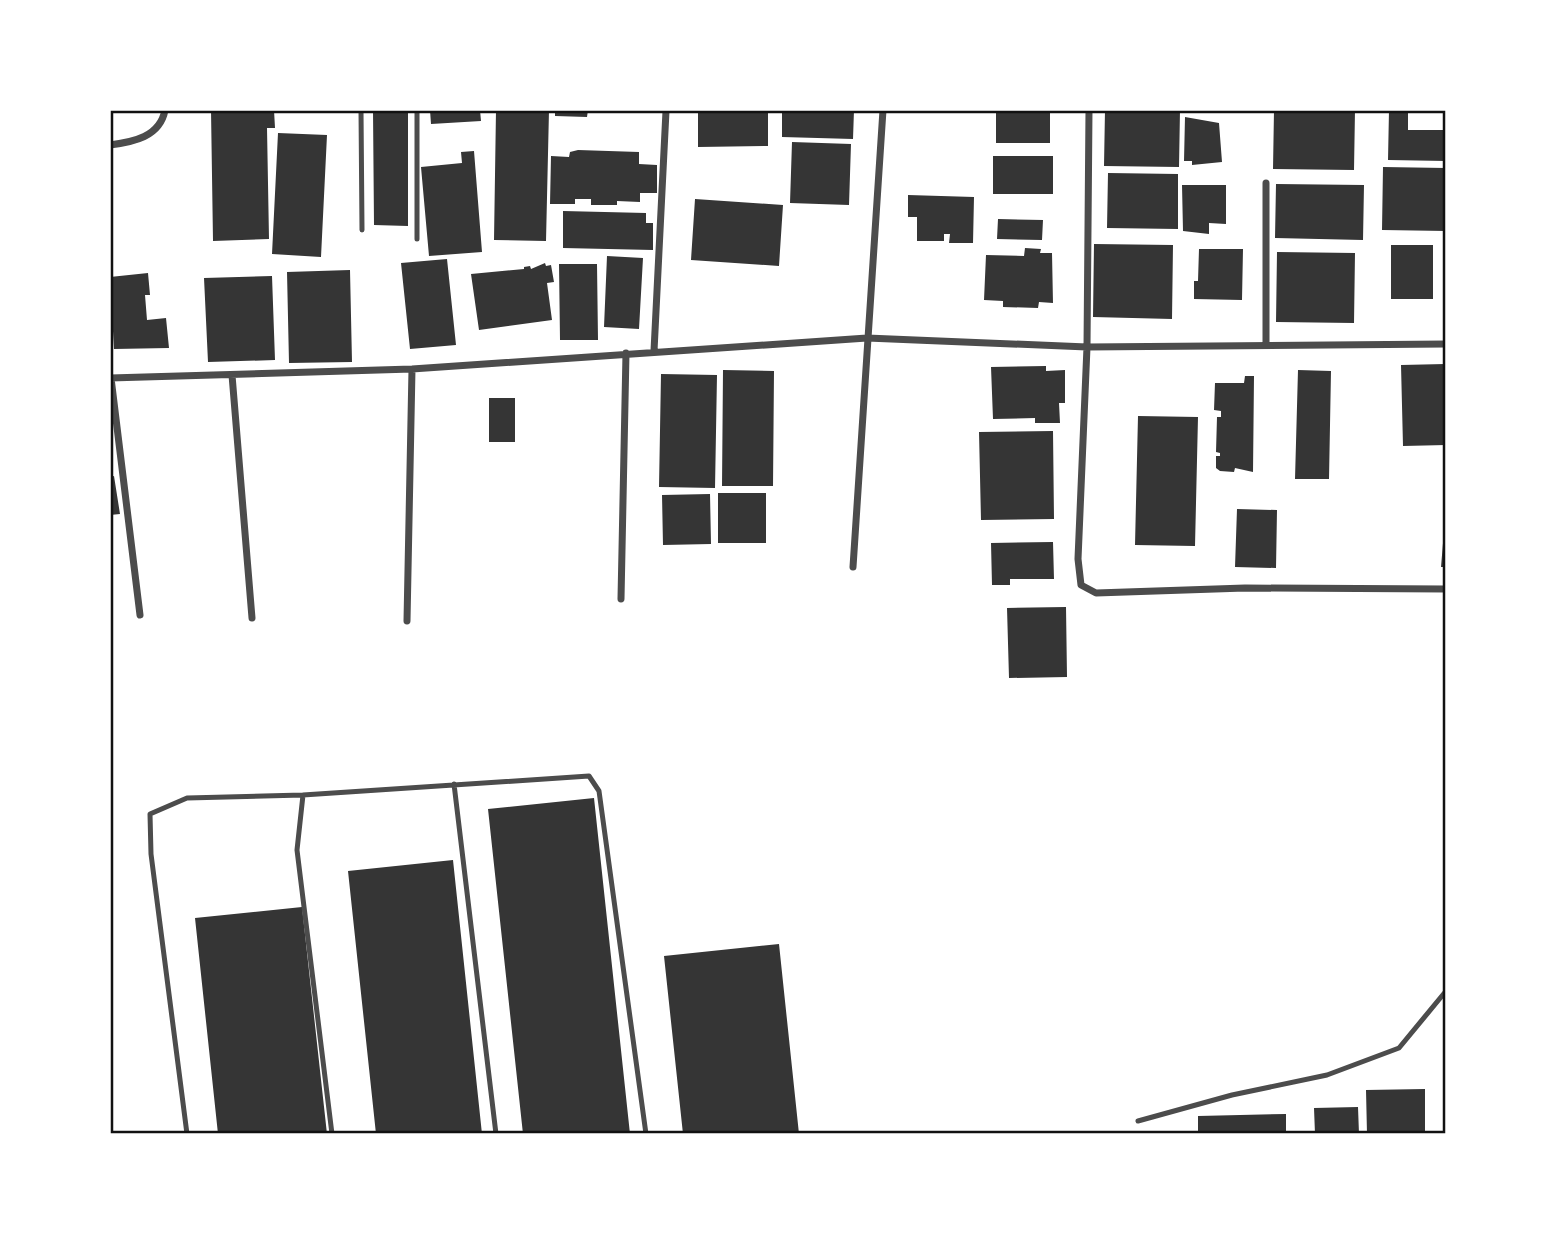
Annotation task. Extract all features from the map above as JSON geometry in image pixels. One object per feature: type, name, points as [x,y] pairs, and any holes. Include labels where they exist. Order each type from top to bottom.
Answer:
[{"type":"street","points":[[110,145],[137,142],[161,124],[165,110]]},
{"type":"street","points":[[853,567],[883,110]]},
{"type":"street","points":[[1089,110],[1087,347],[1078,559],[1081,585],[1096,593],[1245,588],[1446,589]]},
{"type":"street","points":[[653,351],[666,111]]},
{"type":"street","points":[[1266,183],[1266,344]]},
{"type":"street","points":[[140,615],[110,378],[412,369],[867,338],[1087,347],[1446,344]]},
{"type":"street","points":[[621,599],[626,353]]},
{"type":"street","points":[[407,621],[412,369]]},
{"type":"street","points":[[232,375],[252,618]]},
{"type":"lane","points":[[361,110],[362,230]]},
{"type":"lane","points":[[417,239],[418,110]]},
{"type":"lane","points":[[187,1134],[151,854],[150,814],[187,798],[303,795],[589,776],[599,791],[646,1134]]},
{"type":"lane","points":[[454,784],[496,1134]]},
{"type":"lane","points":[[303,795],[297,850],[332,1134]]},
{"type":"lane","points":[[1138,1121],[1232,1095],[1327,1075],[1399,1048],[1446,991]]},
{"type":"building","points":[[211,110],[274,110],[275,128],[267,128],[269,239],[213,241]]},
{"type":"building","points":[[373,110],[408,110],[408,226],[374,225]]},
{"type":"building","points":[[430,110],[480,110],[481,121],[431,124]]},
{"type":"building","points":[[496,110],[549,110],[546,241],[494,240]]},
{"type":"building","points":[[555,110],[588,110],[587,117],[555,116]]},
{"type":"building","points":[[698,110],[768,110],[768,146],[698,147]]},
{"type":"building","points":[[782,110],[854,110],[853,139],[782,137]]},
{"type":"building","points":[[1105,110],[1180,110],[1179,167],[1104,166]]},
{"type":"building","points":[[1274,110],[1355,110],[1354,170],[1273,169]]},
{"type":"building","points":[[1389,110],[1408,110],[1408,130],[1446,130],[1446,161],[1388,160]]},
{"type":"building","points":[[996,113],[1050,113],[1050,143],[996,143]]},
{"type":"building","points":[[1185,117],[1219,123],[1222,162],[1192,165],[1192,161],[1184,161]]},
{"type":"building","points":[[278,133],[327,135],[321,257],[272,254]]},
{"type":"building","points":[[792,142],[851,144],[849,205],[790,203]]},
{"type":"building","points":[[474,151],[482,252],[429,256],[421,167],[462,163],[461,152]]},
{"type":"building","points":[[570,152],[639,152],[639,164],[657,165],[657,193],[640,193],[640,202],[617,201],[617,205],[591,205],[591,199],[575,199],[575,204],[550,204],[551,156],[569,157]]},
{"type":"building","points":[[993,156],[1053,156],[1053,194],[993,194]]},
{"type":"building","points":[[1383,167],[1446,168],[1446,231],[1382,230]]},
{"type":"building","points":[[1108,173],[1178,174],[1178,229],[1107,228]]},
{"type":"building","points":[[1276,184],[1364,185],[1363,240],[1275,238]]},
{"type":"building","points":[[1182,185],[1226,185],[1226,224],[1209,223],[1209,234],[1183,231]]},
{"type":"building","points":[[908,195],[974,197],[973,243],[949,243],[950,234],[944,234],[944,241],[917,241],[917,217],[908,217]]},
{"type":"building","points":[[695,199],[783,205],[779,266],[691,260]]},
{"type":"building","points":[[563,211],[646,213],[646,223],[653,223],[653,250],[563,248]]},
{"type":"building","points":[[998,219],[1043,220],[1042,240],[997,239]]},
{"type":"building","points":[[1094,244],[1173,245],[1172,319],[1093,317]]},
{"type":"building","points":[[1391,245],[1433,245],[1433,299],[1391,299]]},
{"type":"building","points":[[1025,248],[1041,249],[1040,253],[1052,253],[1053,303],[1039,302],[1038,308],[1003,307],[1003,301],[984,300],[986,255],[1024,256]]},
{"type":"building","points":[[1199,249],[1243,249],[1242,300],[1194,299],[1194,281],[1198,281]]},
{"type":"building","points":[[1277,252],[1355,253],[1354,323],[1276,322]]},
{"type":"building","points":[[607,256],[643,258],[639,329],[604,327]]},
{"type":"building","points":[[447,259],[456,345],[410,349],[401,263]]},
{"type":"building","points":[[545,263],[546,266],[551,265],[554,282],[547,283],[552,320],[479,330],[471,274],[524,269],[530,266],[531,269]]},
{"type":"building","points":[[559,264],[597,264],[598,340],[560,340]]},
{"type":"building","points":[[350,270],[352,362],[289,363],[287,272]]},
{"type":"building","points":[[148,273],[150,295],[145,295],[147,320],[166,318],[169,348],[114,349],[110,277]]},
{"type":"building","points":[[272,276],[275,360],[208,362],[204,278]]},
{"type":"building","points":[[1445,364],[1446,445],[1403,446],[1401,365]]},
{"type":"building","points":[[1046,366],[1046,371],[1065,370],[1065,403],[1059,403],[1060,423],[1035,423],[1035,418],[993,419],[991,367]]},
{"type":"building","points":[[723,370],[774,371],[773,486],[722,486]]},
{"type":"building","points":[[1298,370],[1331,371],[1329,479],[1295,479]]},
{"type":"building","points":[[661,374],[717,375],[715,488],[659,487]]},
{"type":"building","points":[[1245,376],[1254,376],[1253,472],[1235,468],[1234,472],[1220,471],[1216,468],[1216,456],[1220,456],[1220,453],[1216,452],[1217,417],[1221,417],[1221,411],[1214,410],[1215,383],[1244,383]]},
{"type":"building","points":[[489,398],[515,398],[515,442],[489,442]]},
{"type":"building","points":[[1138,416],[1198,417],[1195,546],[1135,545]]},
{"type":"building","points":[[1053,431],[1054,519],[981,520],[979,432]]},
{"type":"building","points":[[114,476],[120,514],[110,515],[110,477]]},
{"type":"building","points":[[718,493],[766,493],[766,543],[718,543]]},
{"type":"building","points":[[710,494],[711,544],[663,545],[662,495]]},
{"type":"building","points":[[1237,509],[1277,510],[1276,568],[1235,567]]},
{"type":"building","points":[[1444,531],[1446,567],[1441,567]]},
{"type":"building","points":[[1053,542],[1054,579],[1010,579],[1010,585],[992,585],[991,543]]},
{"type":"building","points":[[1066,607],[1067,677],[1009,678],[1007,608]]},
{"type":"building","points":[[594,798],[630,1134],[523,1134],[488,809]]},
{"type":"building","points":[[453,860],[482,1134],[376,1134],[348,871]]},
{"type":"building","points":[[302,907],[327,1134],[218,1134],[195,918]]},
{"type":"building","points":[[779,944],[799,1134],[683,1134],[664,956]]},
{"type":"building","points":[[1425,1089],[1425,1134],[1367,1134],[1366,1090]]},
{"type":"building","points":[[1358,1107],[1359,1134],[1315,1134],[1314,1108]]},
{"type":"building","points":[[1286,1114],[1286,1134],[1198,1134],[1198,1116]]}]
